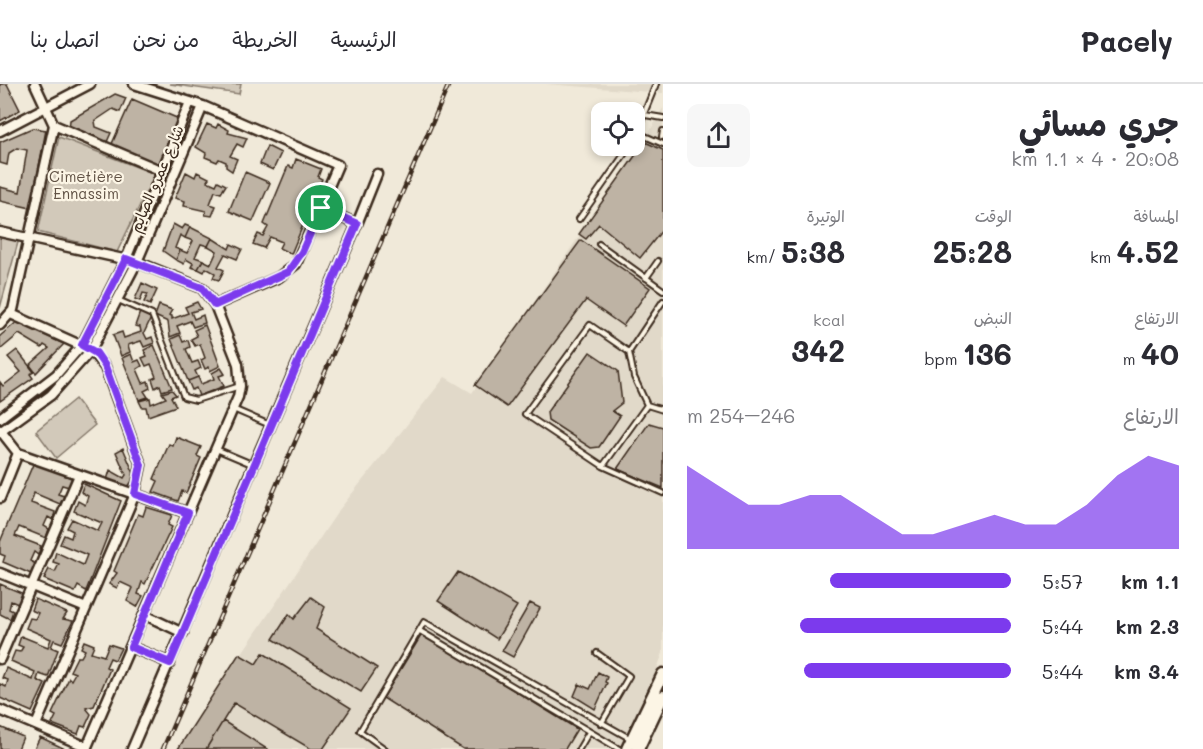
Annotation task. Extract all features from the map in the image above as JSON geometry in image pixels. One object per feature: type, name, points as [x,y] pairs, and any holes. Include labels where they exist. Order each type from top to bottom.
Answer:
[{"type":"street","points":[[0,325],[11,314],[31,238],[54,125],[35,84]]},
{"type":"street","points":[[0,131],[90,84]]},
{"type":"street","points":[[134,84],[203,106],[337,163],[338,167],[302,252],[288,272],[215,305]]},
{"type":"street","name":"شارع عمرو الصايم","points":[[0,418],[56,375],[82,345],[126,259],[190,102]]},
{"type":"street","name":"شارع عمرو الصايم","points":[[0,431],[51,395],[91,351],[137,262],[203,106]]},
{"type":"street","points":[[54,125],[162,171]]},
{"type":"street","points":[[132,749],[377,174]]},
{"type":"street","points":[[321,208],[357,224]]},
{"type":"street","points":[[0,232],[137,262],[202,288],[215,305],[238,364],[240,386],[233,409],[87,748],[0,710]]},
{"type":"street","points":[[11,314],[82,345],[105,366],[141,465],[135,494],[36,725]]},
{"type":"street","points":[[0,431],[18,453],[188,513]]},
{"type":"street","points":[[0,498],[18,453]]},
{"type":"street","points":[[0,659],[79,475]]},
{"type":"street","points":[[0,573],[86,608]]},
{"type":"street","points":[[145,615],[183,633]]},
{"type":"street","points":[[131,647],[170,663]]},
{"type":"street","points":[[634,745],[663,674]]},
{"type":"street","points":[[634,745],[663,696]]},
{"type":"lane","points":[[656,84],[645,115],[663,118]]},
{"type":"lane","points":[[645,136],[663,144]]},
{"type":"lane","points":[[579,219],[623,156]]},
{"type":"lane","points":[[599,244],[663,290]]},
{"type":"lane","points":[[646,278],[658,261]]},
{"type":"lane","points":[[118,300],[152,315],[184,397],[192,400],[201,399],[233,386],[240,386]]},
{"type":"lane","points":[[629,351],[663,301]]},
{"type":"lane","points":[[663,411],[647,405],[634,377],[629,351],[591,325],[525,412],[526,416],[603,466],[663,493]]},
{"type":"lane","points":[[603,466],[647,405]]},
{"type":"lane","points":[[233,409],[271,426]]},
{"type":"lane","points":[[216,449],[254,466]]},
{"type":"lane","points":[[385,749],[360,731],[424,622],[634,745]]},
{"type":"lane","points":[[420,631],[620,749]]},
{"type":"lane","points":[[597,653],[629,676],[601,724]]},
{"type":"lane","points":[[579,749],[590,732]]},
{"type":"shaded area","points":[[546,84],[663,84],[663,93]]},
{"type":"shaded area","points":[[663,108],[663,653],[626,749],[177,749],[339,510],[445,377],[472,393],[634,156],[645,156],[645,140]]},
{"type":"green space","points":[[170,84],[241,84],[239,94]]},
{"type":"green space","name":"Cimetière Ennassim","points":[[59,137],[155,174],[117,252],[38,232]]},
{"type":"green space","points":[[0,230],[20,235],[0,308]]},
{"type":"green space","points":[[75,399],[95,425],[56,458],[36,431]]},
{"type":"building","points":[[0,84],[7,84],[20,110],[0,121]]},
{"type":"building","points":[[115,94],[126,98],[120,112],[113,109],[95,121],[96,127],[111,133],[106,144],[69,129],[70,120]]},
{"type":"building","points":[[132,99],[179,119],[157,168],[111,146]]},
{"type":"building","points":[[207,124],[216,128],[218,124],[229,130],[228,133],[247,138],[243,147],[237,144],[230,156],[237,159],[232,171],[226,167],[226,162],[219,159],[217,162],[205,157],[206,153],[196,147]]},
{"type":"building","points":[[32,128],[46,130],[31,208],[0,201],[0,187],[20,192],[27,150],[17,148],[9,153],[7,165],[0,163],[0,142]]},
{"type":"building","points":[[645,142],[663,150],[663,229],[640,258],[599,224],[586,239],[579,234],[635,156],[645,156]]},
{"type":"building","points":[[267,146],[281,153],[273,170],[260,164]]},
{"type":"building","points":[[296,159],[321,169],[318,177],[322,179],[291,254],[279,248],[282,242],[270,237],[264,248],[253,244],[258,234],[263,236],[268,227],[264,224],[288,166],[293,168]]},
{"type":"building","points":[[186,172],[195,177],[197,172],[209,178],[207,181],[216,185],[218,181],[226,185],[221,193],[215,191],[210,204],[216,206],[212,216],[205,215],[206,211],[184,206],[185,201],[175,198]]},
{"type":"building","points":[[245,172],[270,183],[253,221],[229,211]]},
{"type":"building","points":[[173,224],[182,229],[185,225],[190,227],[185,238],[180,235],[175,248],[180,250],[176,260],[163,251]]},
{"type":"building","points":[[190,227],[212,238],[208,246],[201,244],[195,257],[203,260],[198,269],[191,267],[193,263],[186,259],[184,264],[176,260],[180,250],[187,253],[193,241],[185,238]]},
{"type":"building","points":[[212,238],[229,249],[231,244],[242,249],[237,259],[225,254],[218,267],[224,270],[219,280],[213,278],[215,273],[206,268],[204,272],[198,269],[203,260],[211,264],[217,251],[208,246]]},
{"type":"building","points":[[581,240],[650,288],[623,326],[586,300],[507,407],[475,385]]},
{"type":"building","points":[[142,283],[157,290],[150,305],[144,302],[148,294],[143,293],[140,301],[135,299]]},
{"type":"building","points":[[197,302],[201,309],[191,312],[194,319],[203,315],[205,323],[193,327],[190,321],[177,326],[180,333],[170,337],[168,322],[155,316],[159,305],[172,310],[169,315],[172,319],[188,313],[185,307]]},
{"type":"building","points":[[140,312],[151,318],[144,333],[147,339],[152,337],[154,343],[144,347],[141,341],[128,345],[130,352],[121,356],[113,335],[122,332],[124,338],[141,332],[140,327],[135,326]]},
{"type":"building","points":[[17,322],[64,344],[36,373],[30,365],[49,348],[44,345],[42,348],[19,334],[0,350],[0,336]]},
{"type":"building","points":[[205,325],[220,366],[210,371],[209,367],[205,369],[201,360],[205,358],[200,344],[195,346],[191,339],[197,336],[194,330]]},
{"type":"building","points":[[180,335],[183,342],[188,340],[190,347],[186,349],[192,363],[198,361],[201,368],[195,371],[198,377],[188,381],[171,339]]},
{"type":"building","points":[[154,345],[172,388],[162,391],[160,385],[155,388],[152,379],[156,377],[151,364],[146,366],[142,358],[147,356],[144,350]]},
{"type":"building","points":[[17,350],[34,372],[30,374],[33,378],[0,401],[0,382],[3,386],[21,372],[8,357]]},
{"type":"building","points":[[590,352],[618,371],[622,403],[612,411],[620,416],[599,447],[591,448],[548,420],[547,412]]},
{"type":"building","points":[[131,354],[134,362],[139,360],[142,366],[137,369],[143,383],[148,381],[150,388],[144,391],[148,397],[139,400],[122,358]]},
{"type":"building","points":[[221,368],[225,374],[219,376],[224,386],[199,396],[196,388],[192,390],[188,381],[198,377],[201,384],[214,379],[212,373]]},
{"type":"building","points":[[172,390],[176,395],[171,397],[176,406],[148,416],[146,407],[142,407],[139,401],[150,398],[151,404],[166,398],[162,393]]},
{"type":"building","points":[[649,423],[663,427],[663,488],[617,469]]},
{"type":"building","points":[[176,437],[201,447],[197,456],[201,458],[186,493],[182,491],[178,501],[153,492],[158,481],[154,479],[169,444],[173,446]]},
{"type":"building","points":[[123,448],[135,476],[127,489],[107,480],[110,470],[124,478],[126,475],[116,452]]},
{"type":"building","points":[[34,462],[72,478],[69,487],[62,485],[58,494],[64,496],[60,504],[34,493],[31,503],[55,512],[53,520],[48,517],[44,526],[49,529],[46,538],[19,527],[15,536],[41,546],[38,555],[34,552],[30,561],[36,564],[31,574],[3,562],[5,556],[0,554],[0,542]]},
{"type":"building","points":[[84,484],[121,501],[86,591],[78,586],[75,592],[44,579],[49,569],[55,572],[59,564],[53,562],[56,552],[83,565],[87,555],[60,544],[64,535],[71,538],[73,531],[67,528],[72,519],[98,531],[102,523],[74,511],[78,501],[85,505],[88,496],[81,492]]},
{"type":"building","points":[[146,507],[172,515],[168,525],[172,527],[145,584],[142,582],[138,594],[143,596],[137,607],[127,601],[133,588],[120,582],[117,588],[109,584],[117,573],[114,571],[138,514],[143,516]]},
{"type":"building","points":[[458,572],[517,606],[497,639],[438,601]]},
{"type":"building","points":[[0,584],[24,594],[18,604],[11,601],[9,609],[13,611],[10,619],[0,614]]},
{"type":"building","points":[[311,597],[325,607],[316,629],[377,668],[361,692],[273,639],[289,614],[294,619]]},
{"type":"building","points":[[35,599],[67,613],[63,619],[73,621],[62,643],[54,640],[51,647],[58,650],[48,677],[39,674],[37,680],[45,684],[32,712],[0,698],[0,684],[6,687],[8,680],[2,678],[6,668],[33,680],[35,672],[11,661],[15,651],[20,652],[23,647],[18,645],[21,636],[48,647],[51,639],[26,628],[30,618],[35,619],[38,613],[31,610]]},
{"type":"building","points":[[530,603],[540,608],[513,657],[502,651]]},
{"type":"building","points":[[422,634],[577,729],[565,749],[463,749],[383,698]]},
{"type":"building","points":[[84,641],[94,645],[91,652],[104,656],[109,644],[121,648],[115,660],[110,658],[106,667],[110,669],[94,706],[86,708],[91,714],[85,727],[81,726],[78,734],[52,724],[56,716],[52,714],[69,678],[71,680],[75,673],[70,671],[77,657],[81,657],[85,650],[81,648]]},
{"type":"building","points":[[263,653],[351,708],[323,749],[311,749],[234,703],[206,749],[178,749],[239,654],[256,664]]},
{"type":"building","points":[[598,672],[607,677],[605,682],[607,683],[595,709],[574,696],[579,684],[590,689]]},
{"type":"building","points":[[223,721],[267,749],[206,749]]},
{"type":"building","points":[[0,727],[23,737],[18,749],[0,749]]},
{"type":"building","points":[[40,737],[65,749],[34,749]]},
{"type":"railway","points":[[163,749],[449,84]]},
{"type":"route","points":[[321,208],[357,224],[170,663],[131,647],[188,513],[135,494],[141,465],[105,366],[96,353],[82,345],[126,259],[202,288],[215,305],[288,272],[296,264],[321,208]]}]
